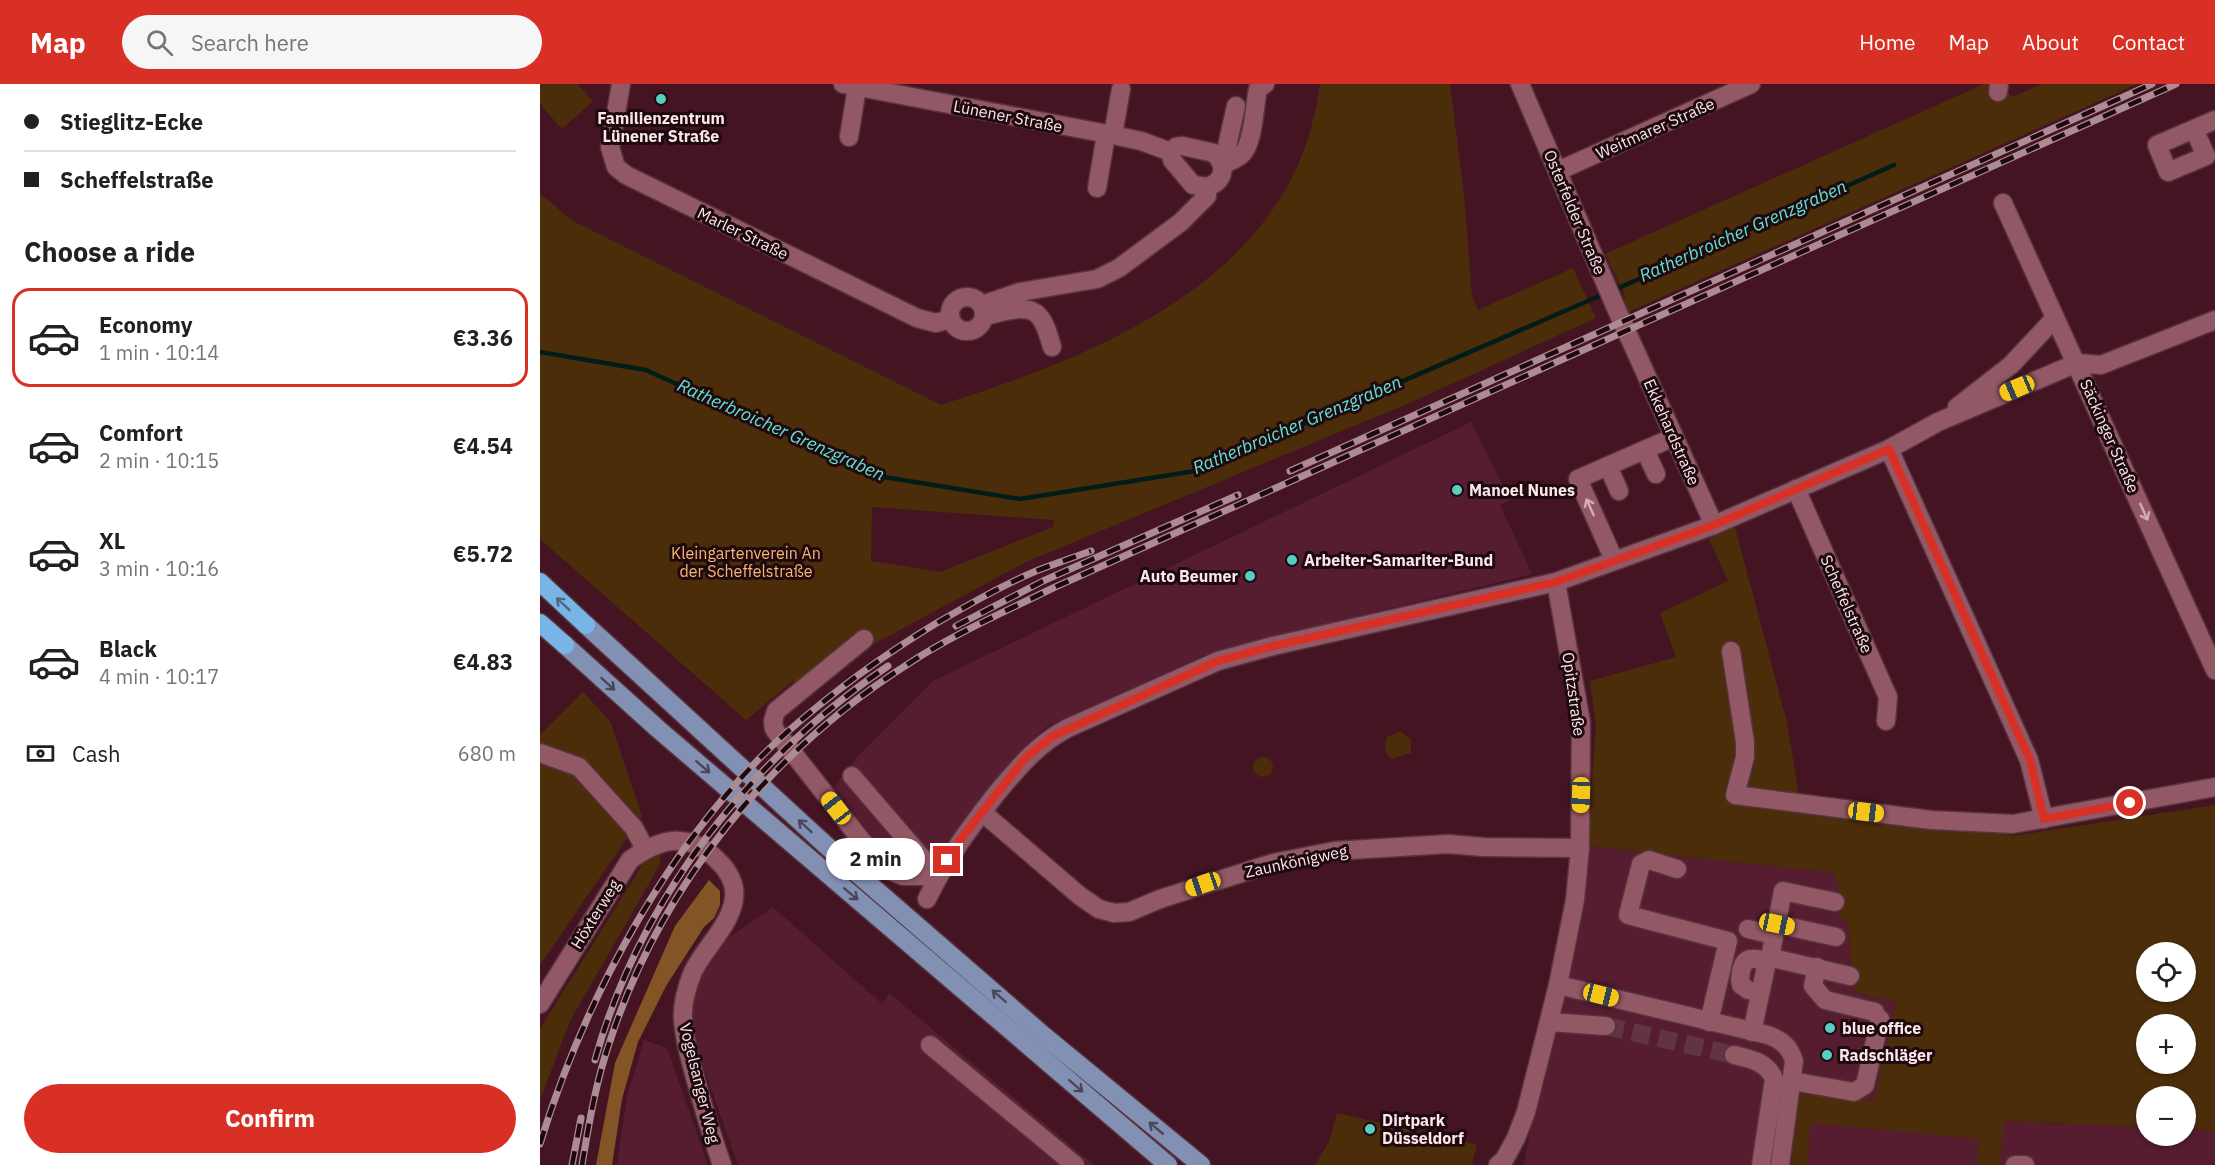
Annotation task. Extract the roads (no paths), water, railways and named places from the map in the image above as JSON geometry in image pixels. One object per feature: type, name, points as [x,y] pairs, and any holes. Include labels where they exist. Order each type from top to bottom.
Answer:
[{"type":"highway","points":[[540,582],[586,625]]},
{"type":"highway","points":[[540,623],[565,645]]},
{"type":"main road","points":[[586,625],[862,878],[1043,1035],[1201,1165]]},
{"type":"main road","points":[[565,645],[685,752],[1168,1165]]},
{"type":"street","name":"Marler Straße","points":[[621,84],[610,147],[616,166],[626,175],[917,318],[936,323],[950,319],[958,329],[968,331],[981,325],[983,310]]},
{"type":"street","points":[[1223,164],[1240,156],[1245,150],[1253,133],[1258,89],[1265,84]]},
{"type":"street","name":"Osterfelder Straße","points":[[1520,84],[1631,339]]},
{"type":"street","name":"Weitmarer Straße","points":[[1558,171],[1751,84]]},
{"type":"street","points":[[849,137],[850,85]]},
{"type":"street","name":"Lünener Straße","points":[[850,85],[1141,141],[1171,152],[1176,147],[1183,146],[1211,152],[1218,156],[1223,164]]},
{"type":"street","points":[[1097,188],[1121,90]]},
{"type":"street","points":[[1171,152],[1172,159],[1193,185],[1207,187],[1219,179],[1236,106]]},
{"type":"street","points":[[2194,129],[2215,120]]},
{"type":"street","points":[[983,310],[1020,291],[1097,279],[1119,268],[1181,222],[1207,196],[1207,187]]},
{"type":"street","name":"Säckinger Straße","points":[[2003,203],[2215,670]]},
{"type":"street","points":[[950,319],[950,307],[957,299],[971,296],[983,310]]},
{"type":"street","points":[[983,310],[1020,309],[1035,312],[1041,318],[1052,346]]},
{"type":"street","points":[[1938,422],[2011,365],[2055,318]]},
{"type":"street","points":[[927,899],[956,845],[1026,757],[1053,736],[1218,661],[1273,646],[1556,582],[1714,525],[1889,449],[1938,422],[2077,363],[2101,365],[2215,320]]},
{"type":"street","name":"Ekkehardstraße","points":[[1631,339],[1714,525]]},
{"type":"street","points":[[1614,560],[1578,479],[1674,437]]},
{"type":"street","points":[[1889,449],[2030,760],[2044,819]]},
{"type":"street","points":[[1645,450],[1656,474]]},
{"type":"street","points":[[1608,466],[1619,491]]},
{"type":"street","name":"Scheffelstraße","points":[[1796,489],[1888,697],[1886,721]]},
{"type":"street","name":"Opitzstraße","points":[[1498,1165],[1504,1160],[1516,1138],[1526,1112],[1558,985],[1575,900],[1580,848],[1581,722],[1556,582]]},
{"type":"street","points":[[864,639],[777,711],[773,721],[774,729],[862,841],[893,872],[903,876],[938,876]]},
{"type":"street","points":[[1731,651],[1745,742],[1736,795],[1931,820],[2013,824],[2215,787]]},
{"type":"street","points":[[540,753],[579,767],[634,828],[645,849]]},
{"type":"street","points":[[852,776],[938,876]]},
{"type":"street","name":"Zaunkönigweg","points":[[982,812],[1080,896],[1100,909],[1114,913],[1129,912],[1171,895],[1273,863],[1334,851],[1458,844],[1484,847],[1580,848]]},
{"type":"street","name":"Höxterweg","points":[[540,1004],[630,860],[645,849],[666,842]]},
{"type":"street","name":"Vogelsanger Weg","points":[[666,842],[696,843],[707,849],[726,868],[734,889],[732,906],[721,929],[692,973],[683,1006],[689,1056],[708,1125],[722,1165]]},
{"type":"street","points":[[1677,869],[1649,860],[1641,864],[1628,915],[1728,941],[1709,1022]]},
{"type":"street","points":[[1752,1032],[1783,891],[1835,902]]},
{"type":"street","points":[[1748,929],[1776,929],[1836,937]]},
{"type":"street","points":[[1748,990],[1741,985],[1740,980],[1743,965],[1752,958],[1817,967],[1850,976]]},
{"type":"street","points":[[1792,1081],[1854,1092],[1865,1085],[1878,1016],[1825,1000],[1813,986],[1817,967]]},
{"type":"street","points":[[1558,985],[1776,1038],[1789,1048],[1794,1061],[1780,1165]]},
{"type":"street","points":[[1549,1022],[1606,1026]]},
{"type":"street","points":[[930,1045],[1075,1165]]},
{"type":"street","points":[[1734,1055],[1761,1063],[1771,1071],[1774,1079],[1761,1165]]},
{"type":"street","points":[[2015,1165],[2025,1165]]},
{"type":"waterway","name":"Ratherbroicher Grenzgraben","points":[[1612,291],[1894,165]]},
{"type":"waterway","name":"Ratherbroicher Grenzgraben","points":[[540,352],[646,370],[878,476],[1020,499],[1195,471],[1604,294]]},
{"type":"tunnel","points":[[1606,1026],[1734,1055]]},
{"type":"railway","points":[[1290,471],[2152,84]]},
{"type":"railway","points":[[582,1165],[590,1118],[610,1041],[632,984],[659,929],[690,876],[726,827],[810,738],[858,699],[908,664],[961,633],[1053,588],[2176,84]]},
{"type":"railway","points":[[956,626],[1043,581],[1238,495]]},
{"type":"railway","points":[[540,1144],[581,1032],[637,922],[669,870],[705,820],[744,774],[786,733],[822,703],[915,636],[1010,583],[1091,551]]},
{"type":"railway","points":[[595,1060],[615,1000],[640,943],[671,889],[707,837],[747,789],[790,744],[838,703],[888,666]]},
{"type":"railway","points":[[572,1165],[581,1118]]},
{"type":"place","name":"Familienzentrum Lünener Straße","points":[[661,99]]},
{"type":"place","name":"Manoel Nunes","points":[[1457,490]]},
{"type":"place","name":"Arbeiter-Samariter-Bund","points":[[1292,560]]},
{"type":"place","name":"Auto Beumer","points":[[1250,576]]},
{"type":"place","name":"blue office","points":[[1830,1028]]},
{"type":"place","name":"Radschläger","points":[[1827,1055]]},
{"type":"place","name":"Dirtpark Düsseldorf","points":[[1370,1129]]},
{"type":"park label","name":"Kleingartenverein An der Scheffelstraße","points":[[746,562]]}]
